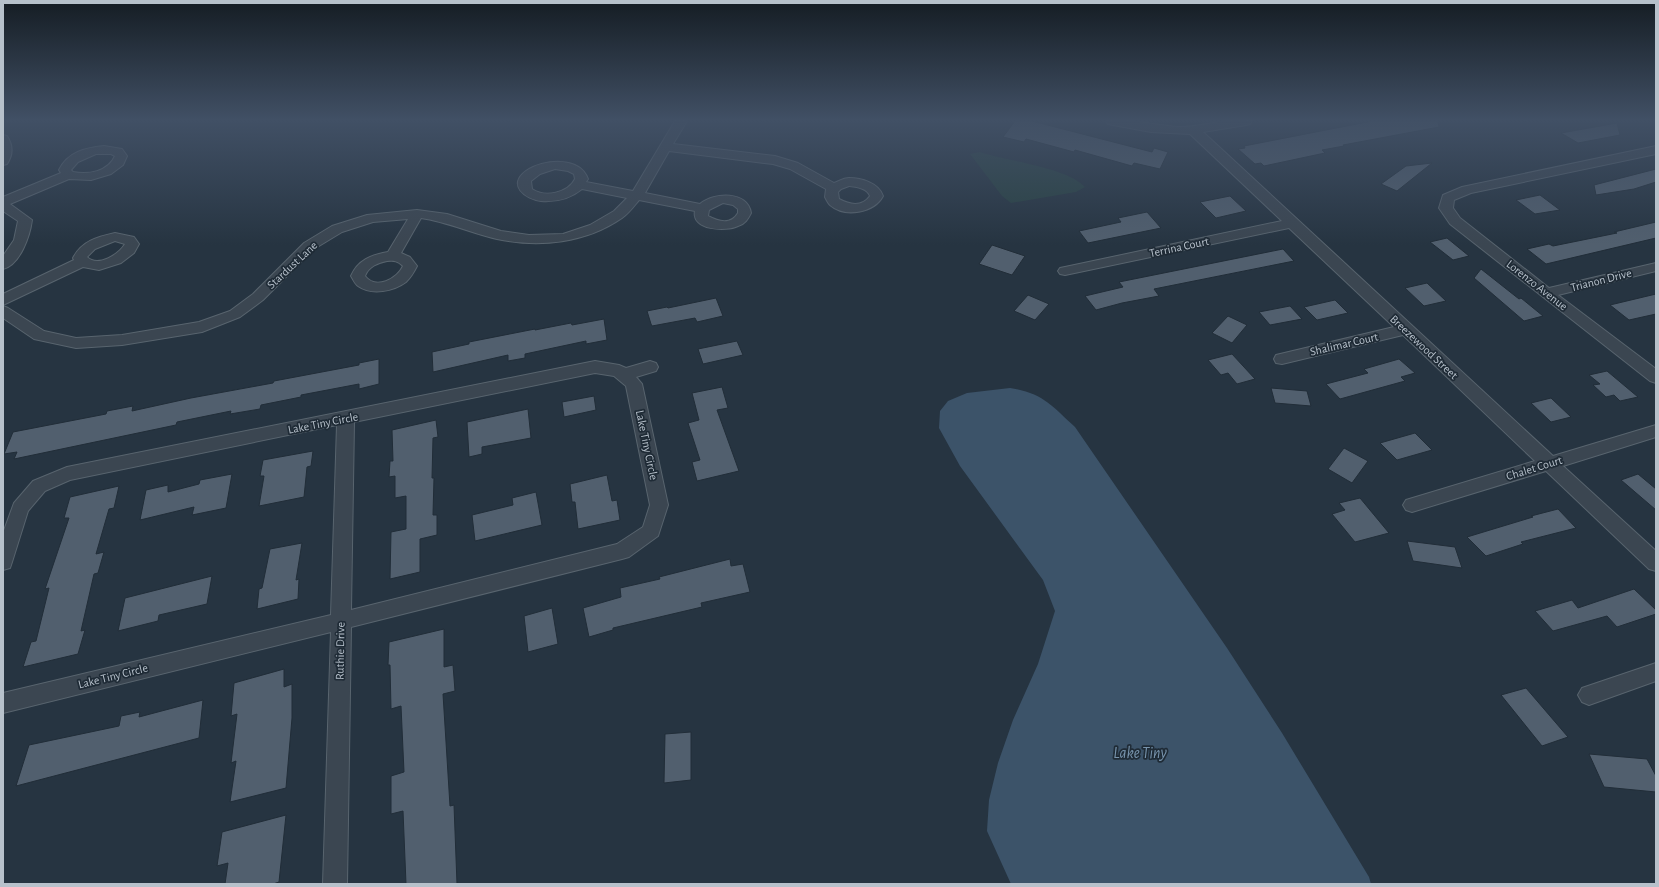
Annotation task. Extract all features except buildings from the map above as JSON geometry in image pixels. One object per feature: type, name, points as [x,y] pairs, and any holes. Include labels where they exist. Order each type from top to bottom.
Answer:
[{"type":"street","name":"Stardust Lane","points":[[3,311],[39,334],[76,342],[122,340],[202,327],[235,314],[241,310],[258,297],[309,246],[337,229],[372,218],[417,214],[442,217],[499,235],[529,239],[564,238],[595,228],[619,214],[637,195],[657,162]]},
{"type":"street","points":[[783,162],[794,166],[834,188]]},
{"type":"street","name":"Breezewood Street","points":[[1227,162],[1656,563]]},
{"type":"street","name":"Lorenzo Avenue","points":[[1597,162],[1467,190],[1448,198],[1446,208],[1455,221],[1656,377]]},
{"type":"street","points":[[3,265],[13,255],[24,235],[25,220],[3,203],[68,174]]},
{"type":"street","points":[[580,186],[703,208]]},
{"type":"street","points":[[393,256],[417,214]]},
{"type":"street","name":"Terrina Court","points":[[1065,271],[1292,223]]},
{"type":"street","points":[[3,300],[82,262]]},
{"type":"street","name":"Trianon Drive","points":[[1546,293],[1656,267]]},
{"type":"street","name":"Shalimar Court","points":[[1282,359],[1406,329]]},
{"type":"street","name":"Lake Tiny Circle","points":[[3,562],[20,508],[39,486],[67,474],[595,367],[619,371],[634,384],[659,505],[651,531],[622,550],[341,621],[3,703]]},
{"type":"street","points":[[623,375],[650,368]]},
{"type":"street","name":"Ruthie Drive","points":[[335,884],[346,418]]},
{"type":"street","name":"Chalet Court","points":[[1412,505],[1656,432]]},
{"type":"street","points":[[1588,695],[1656,672]]},
{"type":"green space","points":[[976,162],[1024,162],[1036,165],[1065,174],[1085,187],[1076,192],[1011,203],[1002,196]]},
{"type":"water","name":"Lake Tiny","points":[[1010,388],[1031,393],[1039,397],[1053,407],[1075,427],[1227,648],[1282,733],[1369,877],[1371,884],[1011,884],[987,831],[989,800],[998,763],[1013,720],[1038,664],[1055,611],[1043,580],[960,466],[939,428],[940,411],[948,401],[967,393]]}]
